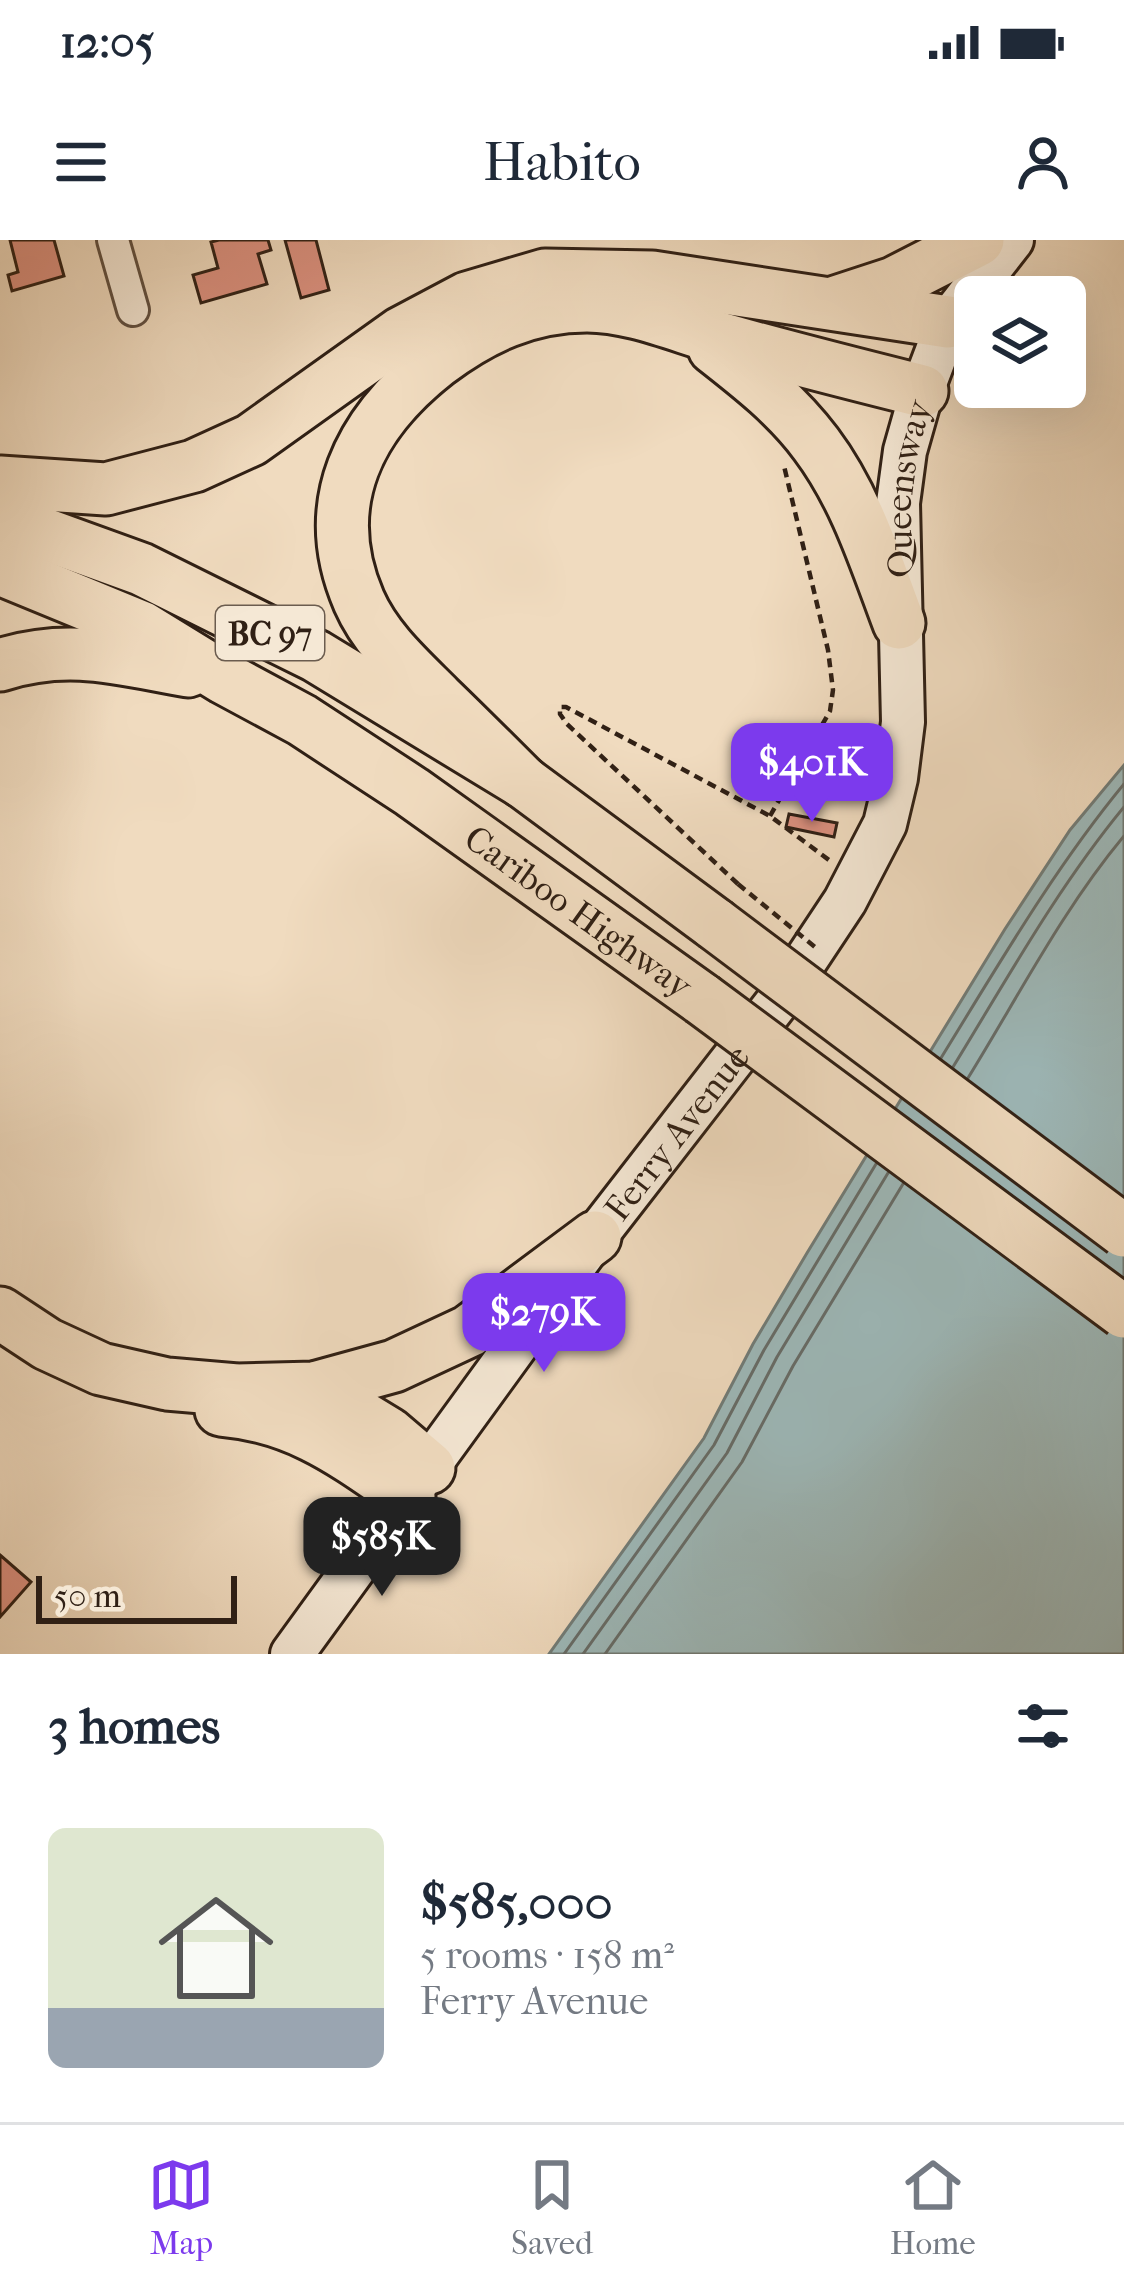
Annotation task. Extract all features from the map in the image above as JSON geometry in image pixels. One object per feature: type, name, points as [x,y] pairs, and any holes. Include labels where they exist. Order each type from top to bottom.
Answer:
[{"type":"highway","points":[[830,304],[893,283],[978,240]]},
{"type":"highway","points":[[0,482],[106,489],[194,466],[250,440],[417,324],[467,298],[545,275],[652,277],[948,322]]},
{"type":"highway","points":[[523,782],[386,646],[359,602],[347,563],[343,520],[348,481],[366,438],[389,405],[466,340],[504,321],[544,309],[591,306],[632,312],[922,391]]},
{"type":"highway","points":[[690,329],[765,387],[817,446],[862,523],[899,622]]},
{"type":"highway","name":"Cariboo Highway","points":[[0,518],[141,568],[316,656],[726,904],[1124,1231]]},
{"type":"highway","name":"Cariboo Highway","points":[[0,568],[141,627],[302,720],[412,792],[702,999],[1124,1312]]},
{"type":"highway","points":[[0,665],[44,655],[86,653],[224,678]]},
{"type":"highway","points":[[0,1313],[46,1344],[101,1369],[167,1384],[237,1390],[314,1388],[394,1366],[469,1331],[595,1237]]},
{"type":"highway","points":[[0,1340],[98,1389],[175,1406],[250,1413],[300,1428],[419,1483]]},
{"type":"highway","points":[[314,1388],[388,1432],[419,1483]]},
{"type":"main road","name":"Queensway","points":[[899,622],[898,503],[905,451],[922,391],[948,322],[1012,240]]},
{"type":"main road","name":"Ferry Avenue","points":[[292,1654],[595,1237],[782,996],[856,880],[885,824],[896,778],[903,722],[899,622]]},
{"type":"street","points":[[113,240],[133,310]]},
{"type":"path","points":[[770,816],[830,711],[828,650],[783,470],[792,454],[817,446]]},
{"type":"path","points":[[726,904],[567,724],[560,707],[566,706],[770,816],[856,880]]},
{"type":"water","points":[[1124,765],[1124,1654],[549,1654],[704,1438],[753,1344],[1005,929],[1070,830]]},
{"type":"building","points":[[10,240],[54,240],[64,276],[12,291],[8,275],[18,272]]},
{"type":"building","points":[[268,240],[271,250],[258,254],[267,284],[201,303],[193,275],[218,268],[211,242]]},
{"type":"building","points":[[285,240],[316,240],[329,290],[301,298]]},
{"type":"building","points":[[789,814],[837,823],[834,837],[786,827]]},
{"type":"building","points":[[0,1555],[31,1582],[0,1617]]}]
